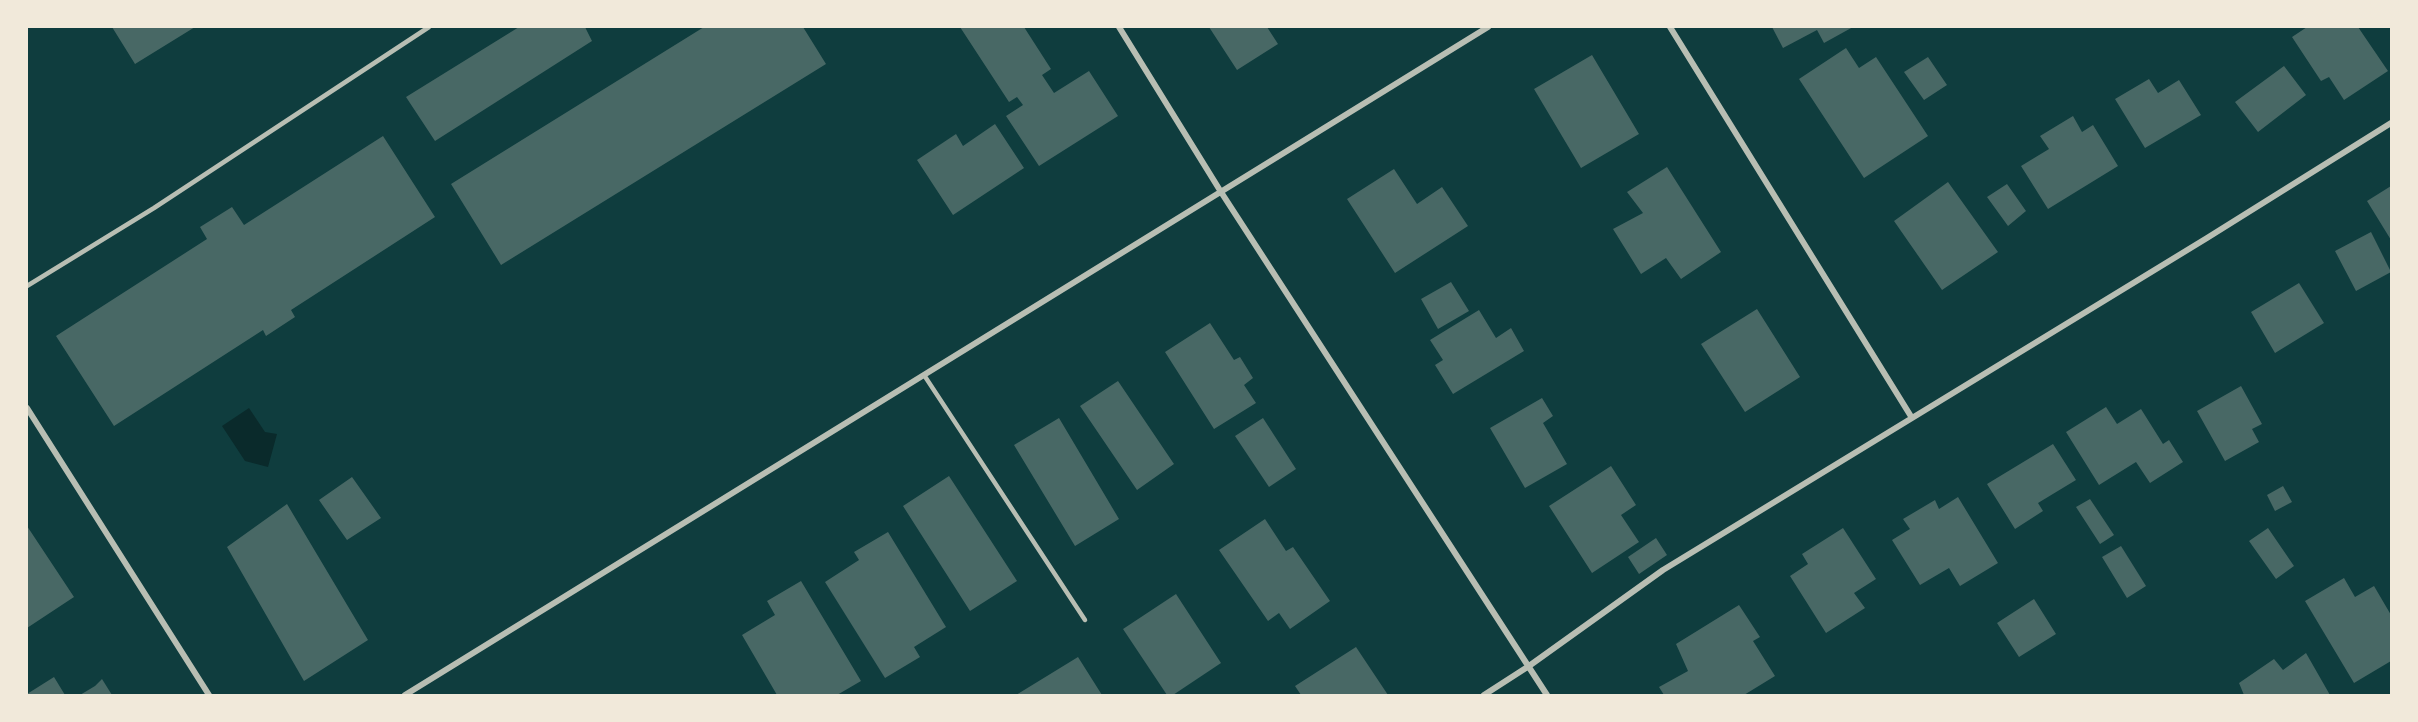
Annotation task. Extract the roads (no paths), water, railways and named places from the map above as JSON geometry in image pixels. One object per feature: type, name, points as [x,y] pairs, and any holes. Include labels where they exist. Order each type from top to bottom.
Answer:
[{"type":"street","points":[[1119,27],[1221,192],[1547,695]]},
{"type":"street","points":[[405,695],[1488,27]]},
{"type":"street","points":[[1670,27],[1912,418]]},
{"type":"street","points":[[1484,695],[1529,666],[1663,570],[2391,123]]},
{"type":"street","points":[[27,408],[209,695]]},
{"type":"lane","points":[[27,286],[154,208],[429,27]]},
{"type":"lane","points":[[924,375],[1085,620]]},
{"type":"water","points":[[249,408],[265,432],[277,434],[268,467],[245,461],[222,426]]}]
